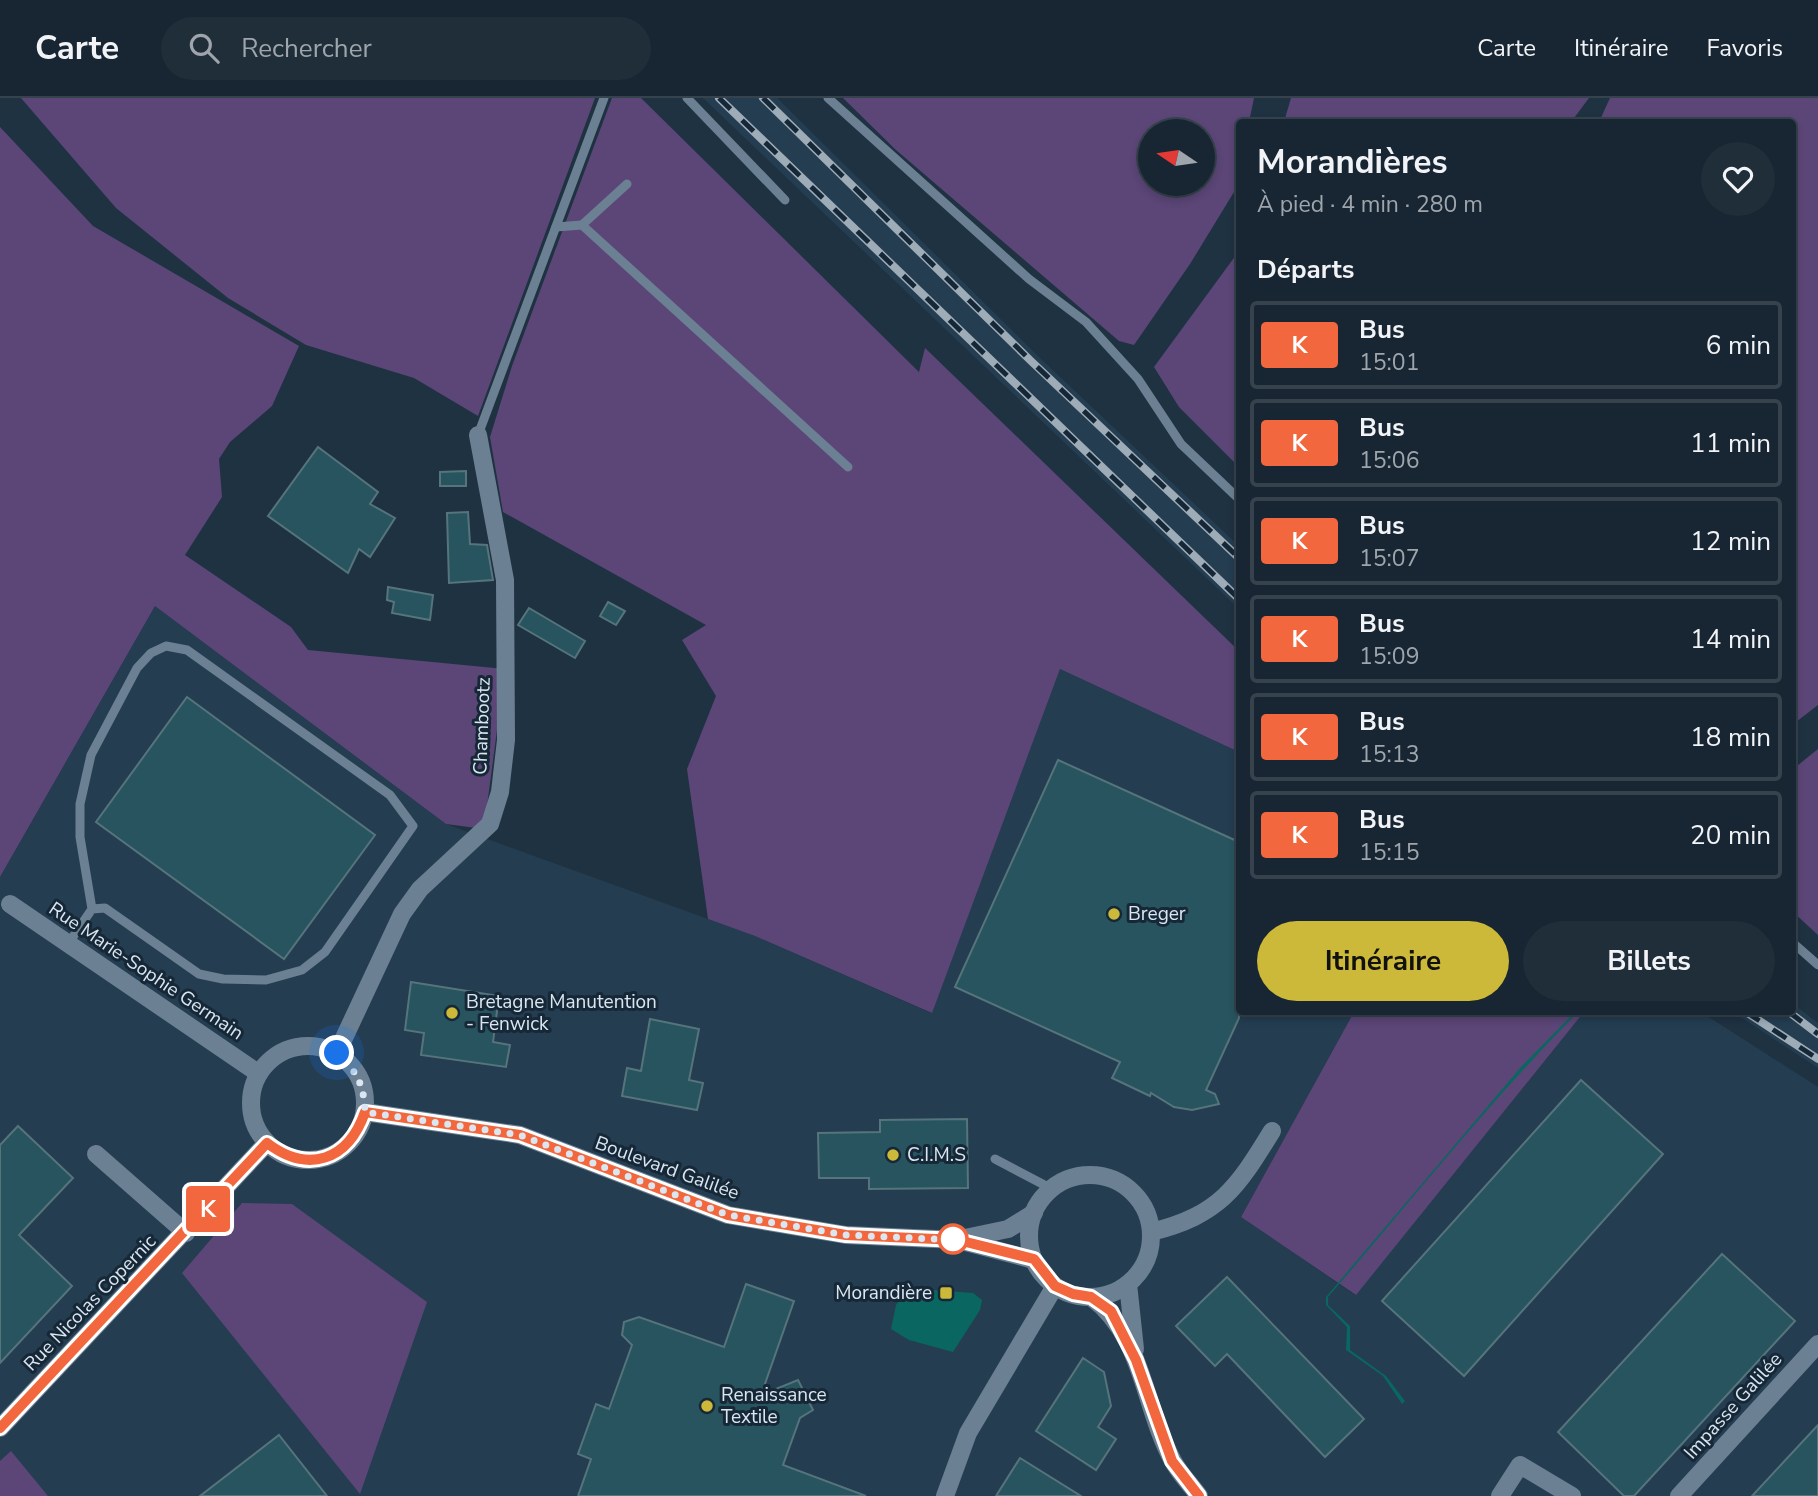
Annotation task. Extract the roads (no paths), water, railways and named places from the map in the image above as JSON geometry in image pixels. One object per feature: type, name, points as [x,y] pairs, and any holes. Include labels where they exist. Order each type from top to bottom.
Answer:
[{"type":"street","name":"Chambootz","points":[[337,1053],[402,914],[420,889],[490,824],[500,792],[506,740],[505,580],[478,435]]},
{"type":"street","name":"Rue Marie-Sophie Germain","points":[[10,904],[258,1073]]},
{"type":"street","points":[[302,1046],[320,1047],[337,1053],[354,1069],[364,1089],[365,1112],[359,1129],[348,1144],[334,1155],[316,1160],[298,1160],[281,1154],[267,1143],[256,1128],[251,1110],[252,1091],[258,1073],[278,1055],[302,1046]]},
{"type":"street","name":"Boulevard Galilée","points":[[365,1112],[520,1135],[728,1215],[846,1235],[958,1240],[1034,1259]]},
{"type":"street","points":[[1151,1232],[1184,1224],[1239,1184],[1272,1131]]},
{"type":"street","name":"Rue Nicolas Copernic","points":[[0,1428],[186,1233],[267,1143]]},
{"type":"street","points":[[96,1154],[186,1233]]},
{"type":"street","points":[[1087,1175],[1106,1177],[1123,1184],[1137,1197],[1147,1213],[1151,1232],[1149,1251],[1141,1269],[1128,1284],[1111,1293],[1091,1297],[1073,1294],[1055,1286],[1034,1259],[1030,1244],[1034,1213],[1052,1189],[1068,1179],[1087,1175]]},
{"type":"street","name":"Boulevard Galilée","points":[[958,1240],[1008,1229],[1034,1213]]},
{"type":"street","points":[[1128,1284],[1136,1360]]},
{"type":"street","points":[[945,1496],[968,1433],[1055,1286]]},
{"type":"street","points":[[1091,1297],[1111,1311],[1136,1360],[1172,1461],[1199,1496]]},
{"type":"street","name":"Impasse Galilée","points":[[1679,1496],[1818,1344]]},
{"type":"street","points":[[1500,1496],[1520,1465],[1572,1496]]},
{"type":"lane","points":[[478,435],[604,98]]},
{"type":"lane","points":[[687,98],[785,200]]},
{"type":"lane","points":[[828,98],[1019,271],[1086,322],[1139,379],[1181,444],[1236,496]]},
{"type":"lane","points":[[556,226],[582,225],[627,184]]},
{"type":"lane","points":[[582,225],[848,467]]},
{"type":"lane","points":[[68,944],[92,909],[80,837],[80,804],[91,755],[137,668],[150,653],[166,646],[187,650],[390,795],[413,826],[325,951],[302,970],[266,980],[222,979],[199,974],[105,908],[92,909]]},
{"type":"lane","points":[[1796,946],[1818,965]]},
{"type":"lane","points":[[995,1159],[1052,1189]]},
{"type":"railway","points":[[719,98],[1236,596]]},
{"type":"railway","points":[[763,98],[1031,361],[1236,555]]},
{"type":"railway","points":[[1751,1015],[1818,1059]]},
{"type":"railway","points":[[1793,1015],[1818,1034]]},
{"type":"place","name":"Breger","points":[[1114,914]]},
{"type":"place","name":"Bretagne Manutention - Fenwick","points":[[452,1013]]},
{"type":"place","name":"C.I.M.S","points":[[893,1155]]},
{"type":"place","name":"Morandière","points":[[946,1293]]},
{"type":"place","name":"Renaissance Textile","points":[[707,1406]]}]
